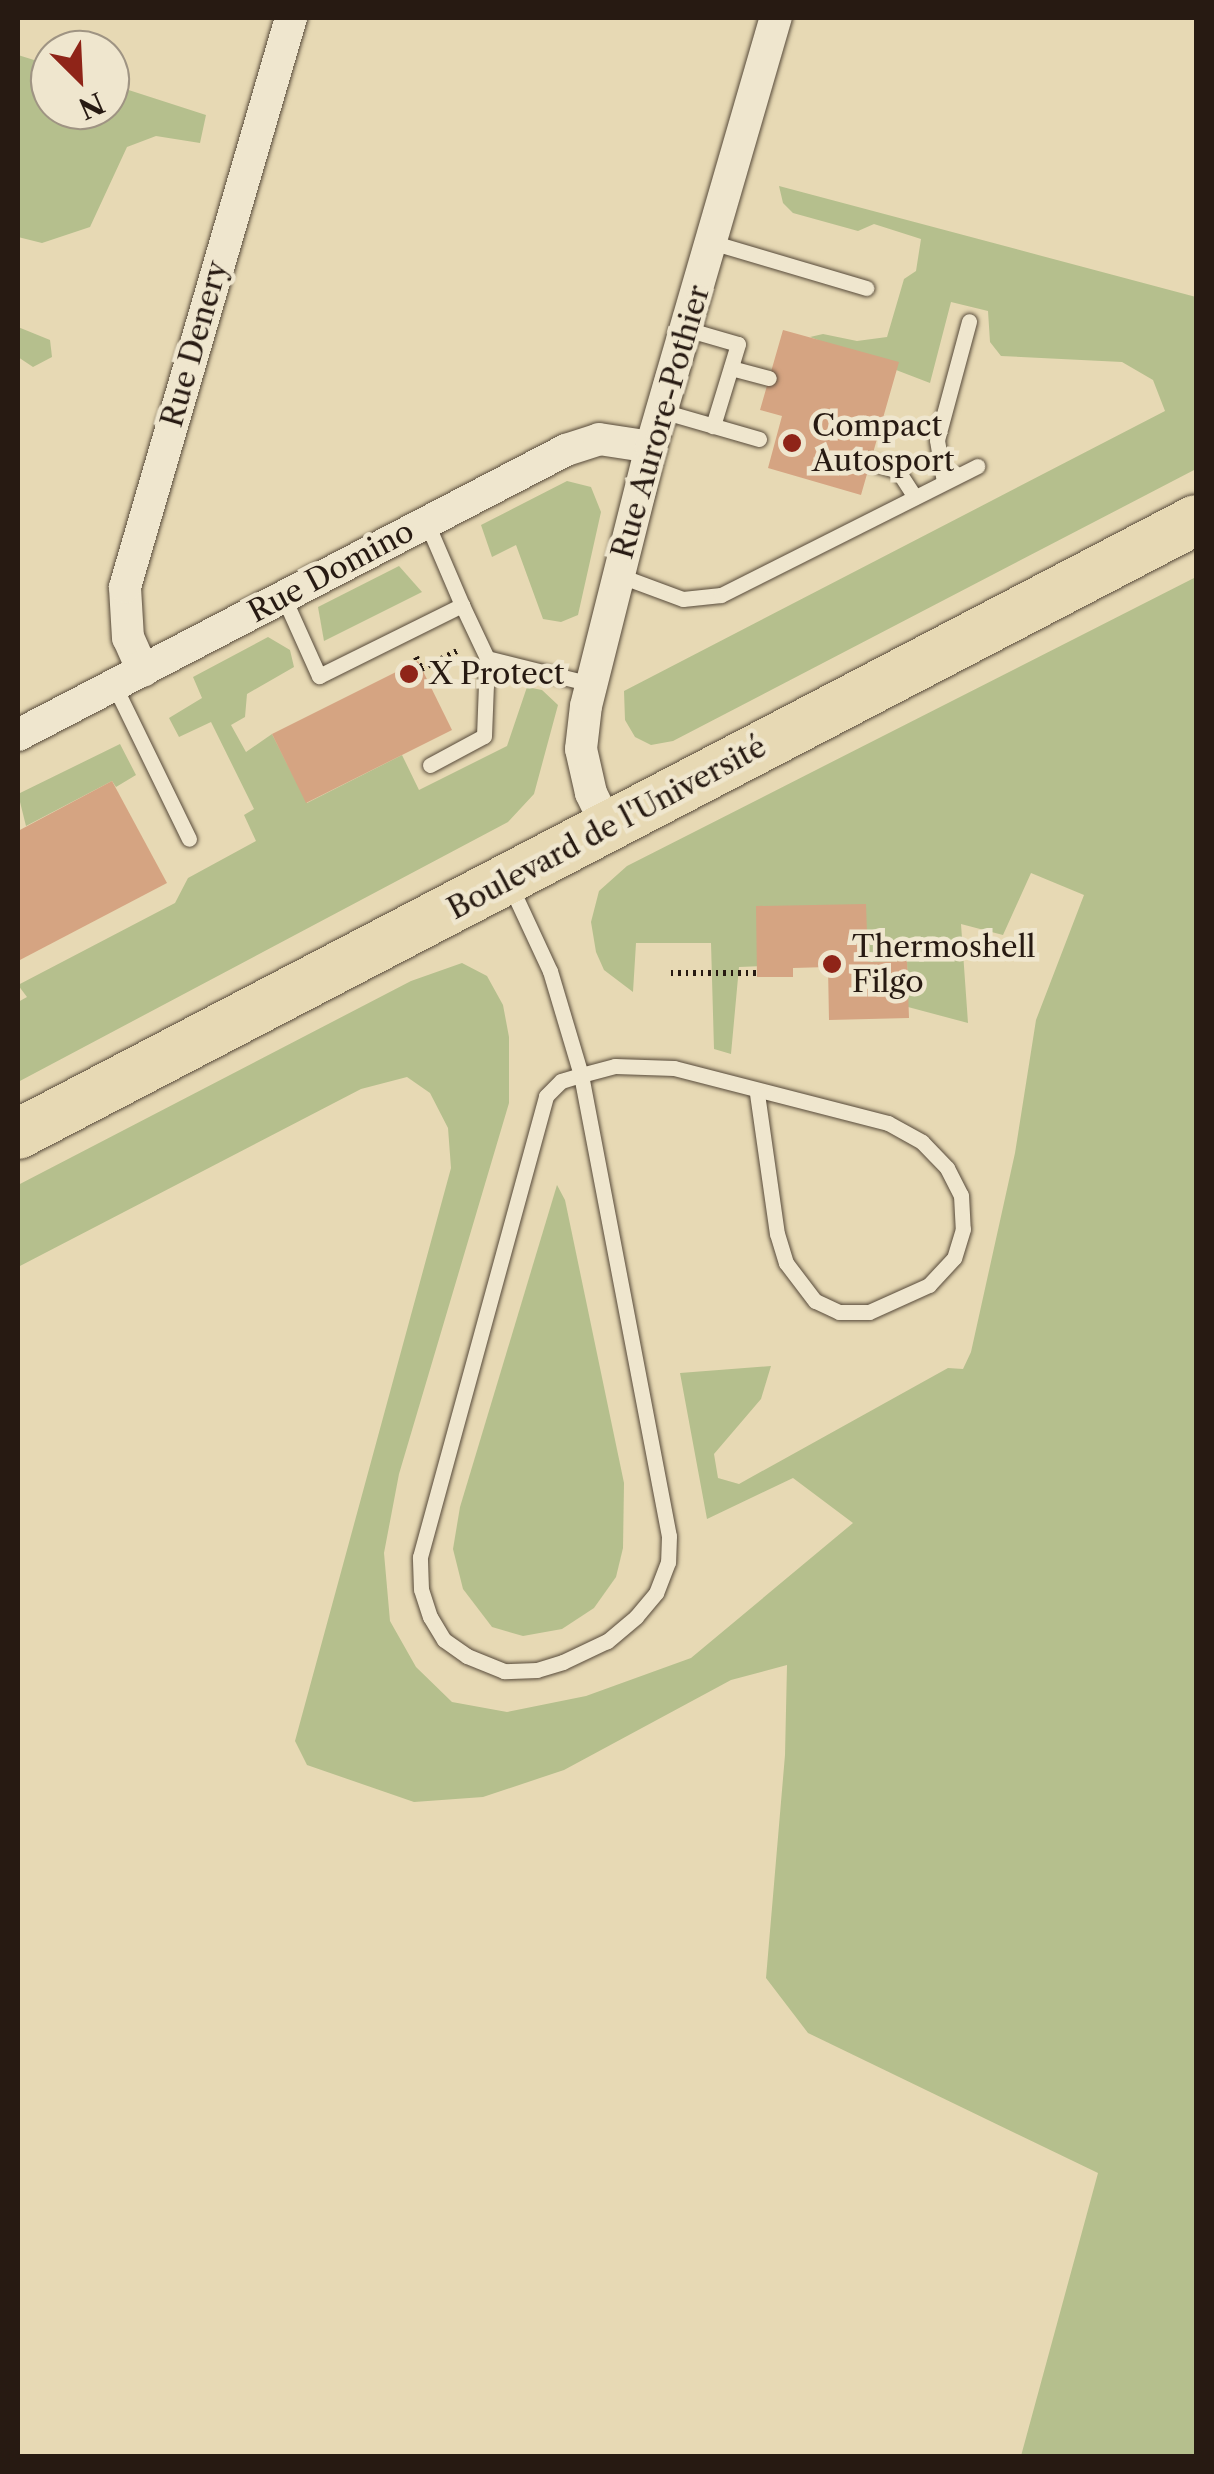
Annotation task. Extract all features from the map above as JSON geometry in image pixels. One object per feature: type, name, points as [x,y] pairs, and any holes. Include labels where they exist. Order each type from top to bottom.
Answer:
[{"type":"main road","name":"Boulevard de l'Université","points":[[18,1134],[1196,520]]},
{"type":"street","name":"Rue Denery","points":[[128,678],[125,587],[291,18]]},
{"type":"street","name":"Rue Aurore-Pothier","points":[[608,828],[592,793],[580,749],[591,684],[652,447],[776,18]]},
{"type":"street","name":"Rue Domino","points":[[18,734],[584,443],[614,439],[652,447]]},
{"type":"lane","points":[[711,242],[866,288]]},
{"type":"lane","points":[[944,482],[937,440],[968,321]]},
{"type":"lane","points":[[686,329],[738,344],[714,426]]},
{"type":"lane","points":[[731,368],[769,378]]},
{"type":"lane","points":[[662,412],[759,439]]},
{"type":"lane","points":[[870,462],[898,471],[916,497]]},
{"type":"lane","points":[[618,575],[683,599],[720,595],[976,466]]},
{"type":"lane","points":[[426,522],[487,658],[484,736],[430,765]]},
{"type":"lane","points":[[283,596],[320,676],[462,605]]},
{"type":"lane","points":[[487,658],[591,684]]},
{"type":"lane","points":[[128,678],[189,838]]},
{"type":"lane","points":[[508,880],[550,971],[581,1075],[669,1536],[668,1562],[656,1593],[636,1617],[607,1641],[550,1666],[504,1671],[467,1656],[444,1640],[421,1589],[420,1557],[546,1096],[562,1081],[581,1075],[615,1066],[674,1068],[888,1123],[922,1142],[947,1168],[961,1196],[963,1229],[954,1258],[929,1285],[900,1302],[868,1312],[839,1312],[815,1301],[801,1287],[777,1234],[758,1092]]},
{"type":"path","points":[[421,669],[479,641]]},
{"type":"path","points":[[671,973],[757,973]]},
{"type":"green space","points":[[18,55],[30,59],[30,130],[130,130],[130,90],[206,115],[200,143],[156,136],[127,147],[90,227],[42,243],[18,237]]},
{"type":"green space","points":[[779,186],[1196,297],[1196,469],[673,741],[651,745],[635,737],[625,720],[624,691],[1165,411],[1153,380],[1122,362],[1001,356],[990,342],[988,311],[951,302],[930,383],[810,337],[823,334],[857,341],[887,337],[904,279],[916,271],[921,239],[874,224],[858,231],[793,213],[783,203]]},
{"type":"green space","points":[[18,327],[50,340],[52,357],[33,367],[18,357]]},
{"type":"green space","points":[[567,481],[591,487],[601,512],[578,615],[561,622],[543,619],[516,545],[492,557],[481,525]]},
{"type":"green space","points":[[399,566],[422,592],[324,641],[318,607]]},
{"type":"green space","points":[[1196,577],[1196,2456],[1021,2456],[1098,2173],[808,2033],[766,1978],[785,1755],[787,1665],[731,1680],[564,1770],[483,1797],[414,1802],[307,1765],[295,1741],[451,1168],[448,1128],[430,1093],[407,1077],[361,1089],[18,1267],[18,1185],[411,981],[462,963],[487,976],[503,1005],[509,1037],[509,1103],[399,1474],[384,1553],[390,1621],[416,1667],[452,1702],[507,1712],[586,1696],[691,1658],[853,1523],[793,1478],[707,1519],[680,1373],[771,1366],[761,1399],[714,1454],[718,1478],[739,1484],[948,1368],[963,1369],[971,1352],[1015,1153],[1036,1020],[1084,895],[1031,873],[1003,935],[961,924],[968,1023],[908,1007],[907,961],[739,967],[731,1054],[714,1049],[711,943],[636,943],[633,992],[604,970],[596,952],[591,922],[599,891],[627,866]]},
{"type":"green space","points":[[268,637],[290,650],[294,667],[247,694],[245,717],[231,725],[246,752],[272,734],[307,803],[402,755],[419,790],[507,746],[527,687],[542,690],[558,705],[534,794],[508,822],[18,1082],[18,1002],[27,997],[18,985],[175,903],[188,878],[256,841],[244,815],[254,809],[211,722],[179,737],[169,718],[202,698],[193,677]]},
{"type":"green space","points":[[120,744],[136,775],[116,787],[112,781],[26,826],[18,794]]},
{"type":"green space","points":[[557,1185],[565,1200],[624,1483],[623,1548],[616,1577],[594,1608],[562,1629],[523,1636],[492,1627],[463,1589],[453,1549],[460,1507]]},
{"type":"building","points":[[783,330],[899,362],[861,495],[768,468],[782,416],[760,410]]},
{"type":"building","points":[[418,661],[452,730],[306,803],[272,734]]},
{"type":"building","points":[[112,781],[167,883],[18,961],[18,831]]},
{"type":"building","name":"Thermoshell Filgo","points":[[866,904],[868,962],[907,961],[909,1018],[829,1020],[828,967],[793,968],[793,977],[757,977],[756,906]]},
{"type":"place","name":"Compact Autosport","points":[[792,443]]},
{"type":"place","name":"X Protect","points":[[409,674]]},
{"type":"place","name":"Thermoshell Filgo","points":[[832,964]]}]
